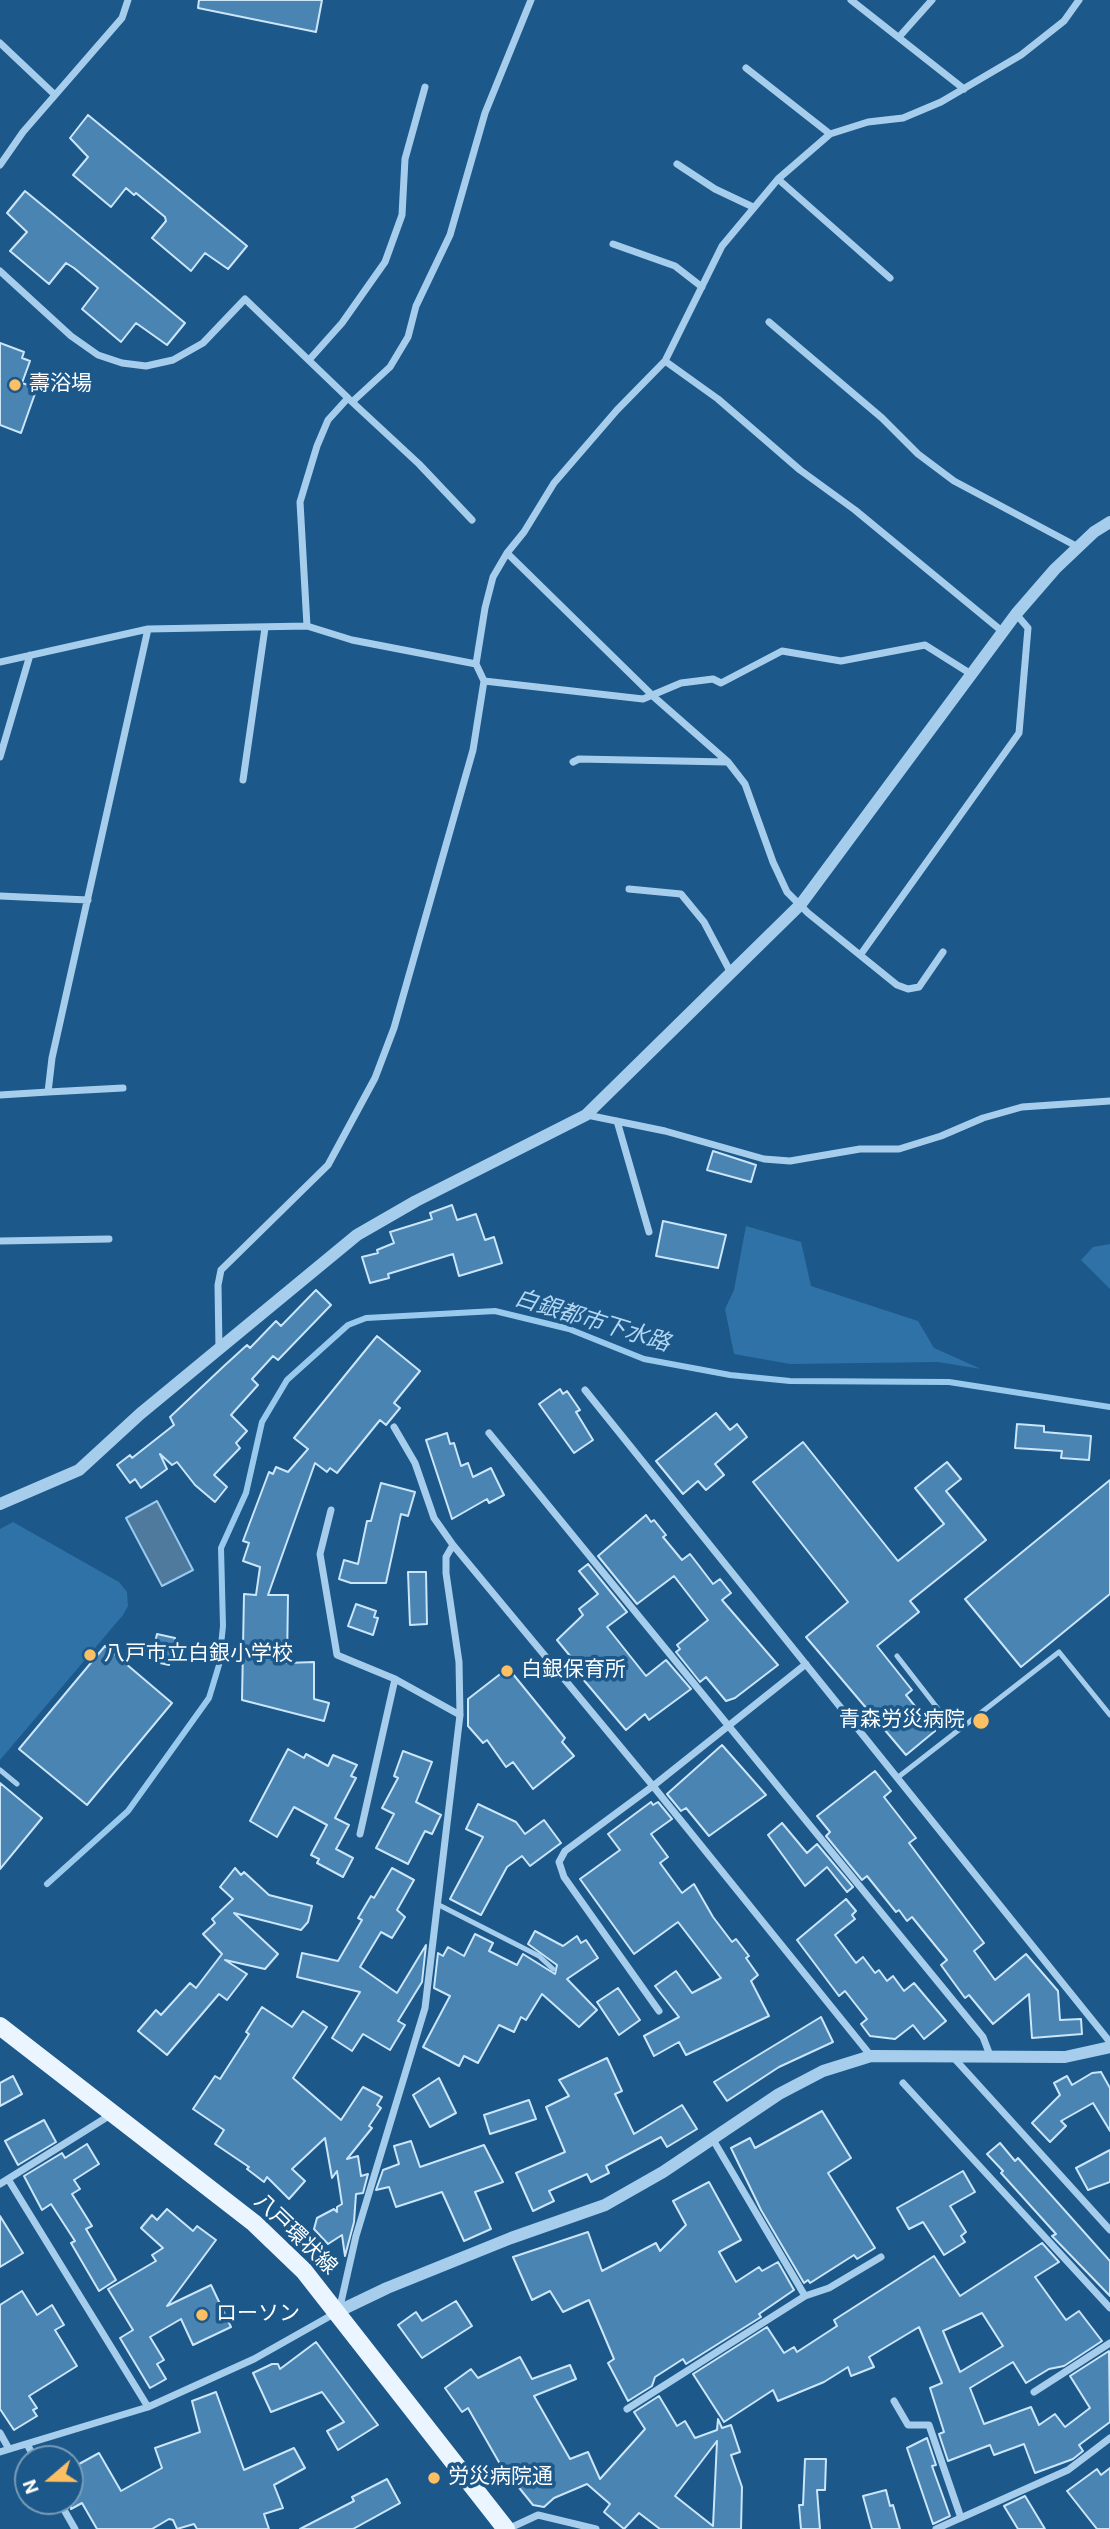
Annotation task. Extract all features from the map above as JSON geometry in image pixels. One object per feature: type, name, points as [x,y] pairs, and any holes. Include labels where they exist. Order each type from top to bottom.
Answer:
[{"type":"main road","name":"八戸環状線","points":[[0,2026],[254,2222],[304,2271],[507,2529]]},
{"type":"street","points":[[0,165],[55,95],[122,18],[128,0]]},
{"type":"street","points":[[307,626],[300,502],[328,420],[390,367],[408,337],[416,306],[450,235],[485,113],[531,0]]},
{"type":"street","points":[[851,0],[964,89]]},
{"type":"street","points":[[900,37],[932,0]]},
{"type":"street","points":[[219,1350],[218,1285],[221,1270],[328,1165],[385,1053],[427,918],[443,848],[473,750],[484,681],[476,664],[493,577],[507,553],[524,533],[554,483],[617,410],[665,362],[722,246],[778,179],[830,134],[867,122],[903,118],[964,89],[1021,55],[1064,21],[1079,0]]},
{"type":"street","points":[[0,43],[55,95]]},
{"type":"street","points":[[746,68],[830,134]]},
{"type":"street","points":[[309,360],[342,323],[385,262],[402,215],[405,159],[425,87]]},
{"type":"street","points":[[677,164],[715,189],[753,207]]},
{"type":"street","points":[[778,179],[890,278]]},
{"type":"street","points":[[613,244],[675,266],[702,287]]},
{"type":"street","points":[[0,271],[71,335],[98,355],[122,363],[146,366],[173,360],[203,343],[245,299],[419,464],[472,520]]},
{"type":"street","points":[[769,322],[882,418],[918,454],[954,481],[1078,547]]},
{"type":"street","points":[[665,362],[718,399],[800,470],[855,510],[1003,632]]},
{"type":"street","points":[[0,1504],[79,1470],[357,1235],[416,1201],[586,1115],[801,904],[1017,614],[1078,547],[1110,522]]},
{"type":"street","points":[[507,553],[654,697],[728,762],[745,784],[773,862],[787,892],[897,985],[908,989],[919,987],[943,952]]},
{"type":"street","points":[[861,954],[1019,733],[1028,628],[1017,614]]},
{"type":"street","points":[[0,662],[148,629],[307,626],[352,640],[476,664]]},
{"type":"street","points":[[243,779],[265,628]]},
{"type":"street","points":[[48,1092],[52,1058],[148,629]]},
{"type":"street","points":[[484,681],[643,699],[654,697],[681,683],[713,679],[721,683],[782,651],[841,660],[925,645],[971,674]]},
{"type":"street","points":[[0,757],[30,655]]},
{"type":"street","points":[[573,762],[728,762]]},
{"type":"street","points":[[629,889],[681,894],[704,922],[731,973]]},
{"type":"street","points":[[0,896],[88,900]]},
{"type":"street","points":[[0,1095],[123,1088]]},
{"type":"street","points":[[586,1115],[764,1158],[790,1161],[860,1149],[899,1149],[941,1136],[983,1118],[1022,1107],[1110,1101]]},
{"type":"street","points":[[617,1121],[649,1232]]},
{"type":"street","points":[[0,1241],[109,1239]]},
{"type":"street","points":[[585,1390],[1110,2042]]},
{"type":"street","points":[[394,1427],[415,1462],[434,1518],[453,1545],[653,1786],[871,2056]]},
{"type":"street","points":[[489,1433],[983,2037],[991,2058]]},
{"type":"street","points":[[331,1510],[320,1554],[337,1655],[395,1679],[460,1716]]},
{"type":"street","points":[[338,2311],[355,2236],[425,2008],[460,1716],[459,1662],[446,1573],[446,1557],[453,1545]]},
{"type":"street","points":[[659,2011],[564,1877],[559,1862],[565,1851],[653,1786],[806,1664]]},
{"type":"street","points":[[360,1834],[395,1679]]},
{"type":"street","points":[[0,2452],[148,2407],[254,2359],[338,2311],[499,2243],[605,2205],[663,2172],[779,2094],[823,2071],[871,2056],[1065,2057],[1110,2047]]},
{"type":"street","points":[[952,2056],[1110,2230]]},
{"type":"street","points":[[904,2083],[1110,2308]]},
{"type":"street","points":[[0,2184],[114,2113]]},
{"type":"street","points":[[712,2137],[805,2297]]},
{"type":"street","points":[[8,2179],[148,2407]]},
{"type":"street","points":[[627,2409],[805,2297],[829,2288],[881,2258]]},
{"type":"street","points":[[1034,2392],[1110,2343]]},
{"type":"street","points":[[894,2401],[908,2425],[929,2425],[961,2518]]},
{"type":"street","points":[[0,2433],[9,2449]]},
{"type":"street","points":[[936,2529],[1068,2470],[1110,2438]]},
{"type":"street","points":[[507,2529],[538,2515],[596,2529]]},
{"type":"lane","points":[[897,1778],[1059,1652],[1110,1715]]},
{"type":"lane","points":[[897,1656],[957,1732]]},
{"type":"lane","points":[[0,1770],[17,1784]]},
{"type":"lane","points":[[437,1904],[529,1951],[553,1969]]},
{"type":"shaded area","points":[[746,1226],[801,1242],[811,1286],[918,1321],[934,1348],[981,1369],[938,1362],[790,1364],[734,1354],[725,1309],[734,1290]]},
{"type":"shaded area","points":[[1110,1244],[1110,1289],[1081,1260],[1093,1247]]},
{"type":"shaded area","points":[[157,1501],[193,1570],[162,1586],[126,1518]]},
{"type":"shaded area","points":[[13,1522],[119,1582],[127,1592],[128,1606],[0,1760],[0,1529]]},
{"type":"building","points":[[199,0],[322,0],[316,32],[198,8]]},
{"type":"building","points":[[88,115],[247,246],[228,269],[205,253],[191,271],[152,238],[166,221],[165,217],[136,193],[134,195],[126,188],[111,207],[73,175],[88,157],[70,138]]},
{"type":"building","points":[[25,191],[185,323],[167,345],[136,323],[121,342],[82,309],[98,288],[74,268],[66,263],[49,284],[10,251],[27,232],[7,213]]},
{"type":"building","name":"壽浴場","points":[[0,343],[24,352],[22,358],[30,361],[22,383],[37,388],[21,433],[0,425]]},
{"type":"building","points":[[713,1151],[756,1165],[751,1182],[707,1170]]},
{"type":"building","points":[[452,1205],[457,1220],[476,1214],[485,1240],[494,1237],[502,1263],[459,1276],[453,1254],[388,1274],[389,1278],[370,1283],[362,1257],[378,1253],[377,1250],[394,1243],[390,1232],[432,1219],[430,1213]]},
{"type":"building","points":[[663,1221],[726,1235],[718,1268],[656,1256]]},
{"type":"building","points":[[316,1290],[331,1305],[278,1360],[273,1356],[252,1379],[258,1385],[231,1415],[247,1431],[236,1443],[240,1448],[214,1475],[227,1487],[215,1502],[195,1485],[177,1462],[172,1465],[160,1454],[167,1469],[141,1488],[135,1479],[130,1483],[117,1465],[130,1455],[132,1458],[174,1425],[170,1417],[247,1345],[250,1348],[276,1321],[281,1326]]},
{"type":"building","points":[[377,1336],[420,1371],[394,1403],[400,1408],[386,1425],[380,1420],[337,1473],[330,1468],[327,1472],[315,1463],[268,1595],[288,1595],[287,1663],[314,1662],[314,1699],[329,1703],[324,1721],[242,1700],[244,1594],[256,1595],[260,1567],[243,1561],[249,1543],[243,1541],[269,1472],[273,1474],[276,1467],[288,1472],[308,1449],[294,1438]]},
{"type":"building","points":[[560,1389],[563,1394],[567,1391],[580,1410],[576,1412],[593,1440],[574,1453],[539,1404]]},
{"type":"building","points":[[716,1413],[730,1430],[737,1424],[747,1437],[715,1464],[724,1475],[706,1490],[698,1481],[683,1494],[656,1461]]},
{"type":"building","points":[[1017,1424],[1044,1426],[1044,1432],[1091,1436],[1089,1460],[1061,1458],[1062,1451],[1015,1448]]},
{"type":"building","points":[[447,1433],[450,1444],[454,1443],[461,1466],[468,1463],[473,1477],[491,1468],[504,1495],[489,1503],[487,1499],[452,1519],[426,1440]]},
{"type":"building","points":[[803,1442],[898,1561],[944,1524],[915,1488],[947,1462],[961,1479],[946,1491],[986,1540],[910,1601],[919,1612],[877,1646],[912,1690],[906,1695],[935,1731],[906,1755],[806,1637],[848,1602],[753,1482]]},
{"type":"building","points":[[1110,1480],[1110,1594],[1021,1667],[965,1599]]},
{"type":"building","points":[[381,1483],[415,1492],[408,1516],[401,1514],[386,1583],[351,1583],[339,1579],[344,1560],[358,1564],[367,1521],[371,1521]]},
{"type":"building","points":[[646,1515],[651,1522],[654,1520],[666,1535],[663,1537],[682,1560],[690,1554],[713,1584],[720,1579],[731,1593],[722,1600],[778,1665],[735,1698],[726,1701],[706,1677],[700,1682],[676,1652],[680,1649],[677,1645],[708,1620],[674,1576],[637,1604],[598,1556]]},
{"type":"building","points":[[588,1564],[627,1612],[607,1627],[646,1676],[666,1660],[691,1689],[649,1720],[645,1714],[626,1730],[571,1665],[575,1662],[557,1640],[583,1615],[579,1609],[598,1594],[579,1571]]},
{"type":"building","points":[[408,1572],[426,1572],[427,1624],[410,1625]]},
{"type":"building","points":[[356,1604],[376,1611],[374,1617],[378,1618],[373,1635],[348,1626]]},
{"type":"building","points":[[157,1634],[175,1638],[169,1665],[151,1661]]},
{"type":"building","points":[[105,1646],[172,1703],[87,1805],[19,1749]]},
{"type":"building","points":[[508,1668],[565,1738],[562,1742],[574,1756],[533,1789],[513,1762],[506,1767],[487,1740],[483,1743],[468,1726],[468,1699]]},
{"type":"building","points":[[722,1745],[766,1795],[709,1836],[686,1808],[681,1811],[667,1794]]},
{"type":"building","points":[[288,1749],[304,1758],[306,1754],[328,1766],[333,1755],[357,1765],[351,1776],[356,1778],[335,1818],[349,1825],[336,1849],[353,1858],[343,1877],[317,1863],[319,1859],[311,1855],[327,1825],[294,1807],[277,1837],[250,1821]]},
{"type":"building","points":[[403,1751],[432,1762],[416,1802],[441,1815],[432,1834],[425,1831],[408,1864],[376,1848],[394,1814],[382,1808],[398,1778],[394,1776]]},
{"type":"building","points":[[875,1771],[891,1791],[884,1797],[916,1838],[909,1843],[984,1943],[974,1951],[995,1980],[1026,1954],[1058,1991],[1060,2020],[1081,2019],[1082,2034],[1032,2038],[1029,1994],[993,2024],[969,1995],[965,1998],[941,1965],[947,1960],[912,1917],[907,1921],[899,1910],[896,1912],[867,1876],[862,1880],[826,1836],[830,1832],[817,1816]]},
{"type":"building","points":[[0,1783],[42,1818],[0,1869]]},
{"type":"building","points":[[651,1802],[653,1805],[658,1802],[672,1819],[651,1834],[668,1857],[660,1863],[682,1893],[694,1884],[713,1917],[732,1942],[736,1939],[749,1956],[746,1958],[758,1975],[751,1981],[769,2016],[686,2055],[679,2042],[654,2056],[644,2036],[679,2017],[655,1986],[676,1971],[692,1993],[721,1978],[678,1922],[634,1954],[580,1879],[620,1850],[608,1834]]},
{"type":"building","points":[[478,1804],[516,1822],[525,1834],[544,1820],[561,1843],[530,1866],[522,1856],[507,1867],[481,1915],[450,1899],[483,1837],[466,1829]]},
{"type":"building","points":[[782,1823],[807,1853],[817,1844],[853,1887],[847,1892],[827,1867],[805,1886],[768,1835]]},
{"type":"building","points":[[235,1868],[241,1875],[244,1872],[269,1895],[312,1906],[308,1922],[301,1930],[234,1913],[278,1954],[265,1969],[225,1960],[247,1974],[227,2000],[219,1994],[167,2055],[138,2031],[156,2010],[161,2015],[190,1983],[196,1988],[222,1954],[203,1934],[215,1923],[212,1919],[233,1899],[220,1887]]},
{"type":"building","points":[[392,1868],[414,1880],[397,1910],[405,1917],[392,1938],[381,1932],[360,1967],[397,1993],[426,1945],[422,1982],[398,2021],[405,2025],[390,2050],[363,2034],[352,2051],[332,2038],[360,1992],[297,1977],[302,1953],[338,1961],[362,1920],[358,1918]]},
{"type":"building","points":[[846,1899],[856,1911],[852,1915],[855,1919],[835,1935],[856,1963],[863,1957],[875,1973],[879,1970],[887,1981],[893,1976],[904,1991],[914,1983],[946,2021],[924,2039],[913,2025],[895,2039],[870,2036],[861,2024],[867,2019],[845,1991],[839,1996],[797,1940]]},
{"type":"building","points":[[535,1931],[563,1946],[577,1936],[581,1943],[586,1940],[598,1958],[567,1979],[597,2010],[579,2027],[542,1994],[526,2020],[521,2017],[514,2032],[499,2025],[478,2063],[464,2056],[459,2066],[423,2047],[450,1996],[434,1988],[438,1953],[443,1956],[448,1947],[464,1956],[475,1934],[493,1943],[489,1951],[517,1965],[523,1954],[555,1974],[557,1965],[528,1944]]},
{"type":"building","points":[[618,1988],[640,2020],[619,2035],[597,2002]]},
{"type":"building","points":[[262,2007],[292,2027],[303,2011],[327,2027],[293,2078],[341,2120],[363,2087],[382,2097],[377,2105],[381,2108],[369,2126],[372,2128],[347,2159],[358,2156],[361,2176],[368,2174],[363,2193],[356,2194],[354,2222],[345,2256],[342,2235],[328,2244],[314,2229],[317,2218],[334,2209],[337,2212],[337,2207],[342,2204],[337,2171],[332,2178],[325,2138],[292,2169],[305,2181],[289,2199],[267,2177],[264,2182],[247,2169],[249,2167],[215,2144],[224,2130],[193,2109],[215,2076],[220,2079],[249,2034],[246,2032]]},
{"type":"building","points":[[821,2017],[833,2042],[779,2067],[727,2101],[714,2082]]},
{"type":"building","points":[[607,2058],[622,2091],[615,2094],[634,2134],[682,2105],[697,2129],[667,2147],[661,2137],[606,2166],[609,2173],[591,2182],[587,2174],[549,2191],[554,2201],[533,2211],[516,2173],[565,2152],[546,2107],[569,2096],[559,2080]]},
{"type":"building","points":[[1101,2072],[1110,2088],[1110,2131],[1093,2103],[1061,2121],[1066,2126],[1050,2142],[1032,2123],[1060,2095],[1054,2083],[1067,2076],[1072,2085],[1092,2073]]},
{"type":"building","points":[[13,2076],[22,2094],[0,2106],[0,2083]]},
{"type":"building","points":[[439,2078],[456,2113],[430,2127],[413,2095]]},
{"type":"building","points":[[529,2100],[536,2119],[490,2134],[484,2115]]},
{"type":"building","points":[[822,2111],[851,2158],[828,2173],[875,2248],[857,2259],[854,2255],[810,2283],[808,2280],[804,2283],[761,2210],[731,2148],[750,2138],[755,2148]]},
{"type":"building","points":[[44,2120],[56,2142],[18,2165],[5,2141]]},
{"type":"building","points":[[411,2141],[420,2167],[484,2145],[503,2182],[475,2192],[491,2229],[464,2241],[442,2192],[396,2207],[389,2187],[376,2190],[383,2170],[399,2164],[394,2146]]},
{"type":"building","points":[[1000,2143],[1015,2161],[1018,2158],[1110,2261],[1110,2296],[1052,2236],[1056,2234],[987,2154]]},
{"type":"building","points":[[87,2144],[99,2164],[74,2180],[80,2189],[72,2194],[92,2226],[86,2229],[116,2280],[99,2291],[71,2243],[75,2241],[51,2204],[42,2210],[24,2176],[62,2153],[65,2158]]},
{"type":"building","points":[[1110,2150],[1110,2182],[1088,2190],[1076,2168]]},
{"type":"building","points":[[963,2171],[975,2192],[950,2206],[966,2232],[961,2236],[965,2242],[944,2255],[923,2222],[909,2229],[897,2208]]},
{"type":"building","points":[[709,2182],[741,2240],[719,2252],[736,2282],[759,2267],[762,2271],[778,2262],[794,2290],[759,2314],[761,2317],[686,2364],[683,2359],[655,2377],[652,2386],[628,2401],[608,2363],[614,2359],[589,2300],[563,2312],[550,2291],[532,2300],[513,2257],[588,2232],[602,2271],[656,2243],[660,2251],[686,2225],[673,2201]]},
{"type":"building","points":[[167,2209],[193,2231],[197,2226],[216,2240],[167,2306],[211,2285],[231,2327],[193,2345],[181,2319],[150,2337],[164,2360],[157,2364],[166,2379],[150,2388],[120,2338],[133,2330],[108,2289],[156,2261],[152,2255],[163,2248],[141,2228],[152,2215],[157,2220]]},
{"type":"building","points":[[0,2216],[23,2253],[0,2267]]},
{"type":"building","points":[[1042,2243],[1059,2262],[1035,2277],[1066,2320],[1079,2311],[1102,2341],[1064,2366],[1049,2369],[1026,2383],[1013,2362],[970,2388],[984,2424],[1031,2407],[1039,2425],[1055,2414],[1065,2427],[1090,2408],[1070,2376],[1109,2351],[1110,2422],[1079,2445],[1083,2451],[1073,2459],[1035,2473],[1024,2444],[994,2455],[990,2445],[948,2461],[939,2434],[944,2432],[930,2388],[942,2383],[919,2327],[869,2357],[874,2367],[851,2376],[848,2367],[824,2382],[778,2401],[773,2390],[724,2422],[693,2374],[767,2327],[784,2353],[794,2347],[797,2352],[837,2326],[834,2320],[934,2256],[960,2296]],"holes":[[[982,2313],[1003,2346],[960,2372],[943,2331]]]},
{"type":"building","points":[[22,2291],[37,2315],[52,2305],[64,2325],[55,2330],[77,2366],[29,2396],[37,2408],[33,2410],[37,2416],[14,2430],[0,2409],[0,2305]]},
{"type":"building","points":[[456,2301],[472,2326],[422,2358],[398,2325],[416,2312],[422,2321]]},
{"type":"building","points":[[316,2342],[378,2425],[338,2450],[327,2431],[344,2422],[322,2392],[271,2412],[253,2373],[272,2364],[278,2364],[280,2369]]},
{"type":"building","points":[[520,2357],[532,2379],[570,2365],[576,2379],[534,2396],[570,2459],[588,2452],[600,2479],[645,2429],[634,2412],[659,2396],[677,2426],[685,2421],[695,2438],[717,2430],[718,2419],[722,2428],[731,2425],[740,2452],[731,2455],[742,2487],[741,2529],[660,2529],[639,2513],[624,2529],[604,2512],[610,2504],[587,2484],[554,2498],[544,2507],[533,2505],[500,2464],[468,2408],[462,2412],[445,2388],[471,2369],[478,2378]],"holes":[[[717,2441],[713,2526],[675,2496]]]},
{"type":"building","points":[[216,2392],[244,2470],[294,2448],[305,2468],[274,2485],[283,2508],[264,2514],[269,2529],[197,2529],[194,2524],[177,2529],[173,2520],[169,2519],[152,2529],[97,2529],[84,2506],[84,2461],[99,2453],[121,2491],[162,2468],[155,2448],[200,2432],[192,2401]]},
{"type":"building","points":[[927,2438],[936,2465],[932,2466],[950,2516],[933,2524],[907,2448]]},
{"type":"building","points":[[805,2459],[826,2459],[825,2490],[817,2490],[820,2529],[801,2529],[799,2505],[803,2505]]},
{"type":"building","points":[[1110,2468],[1110,2529],[1097,2529],[1067,2491],[1097,2469],[1101,2475]]},
{"type":"building","points":[[387,2479],[400,2503],[353,2529],[300,2529],[354,2501],[352,2497]]},
{"type":"building","points":[[886,2490],[900,2529],[872,2529],[863,2496]]},
{"type":"building","points":[[1025,2496],[1045,2529],[1018,2529],[1004,2506]]},
{"type":"waterway","name":"白銀都市下水路","points":[[47,1884],[128,1811],[209,1698],[219,1665],[223,1626],[221,1548],[246,1493],[262,1422],[287,1380],[348,1325],[366,1318],[495,1311],[569,1329],[644,1359],[730,1375],[790,1381],[949,1382],[1110,1407]]},
{"type":"place","name":"壽浴場","points":[[15,385]]},
{"type":"place","name":"八戸市立白銀小学校","points":[[90,1655]]},
{"type":"place","name":"白銀保育所","points":[[507,1671]]},
{"type":"place","name":"青森労災病院","points":[[981,1721]]},
{"type":"place","name":"ローソン","points":[[202,2315]]},
{"type":"place","name":"労災病院通","points":[[434,2478]]}]
